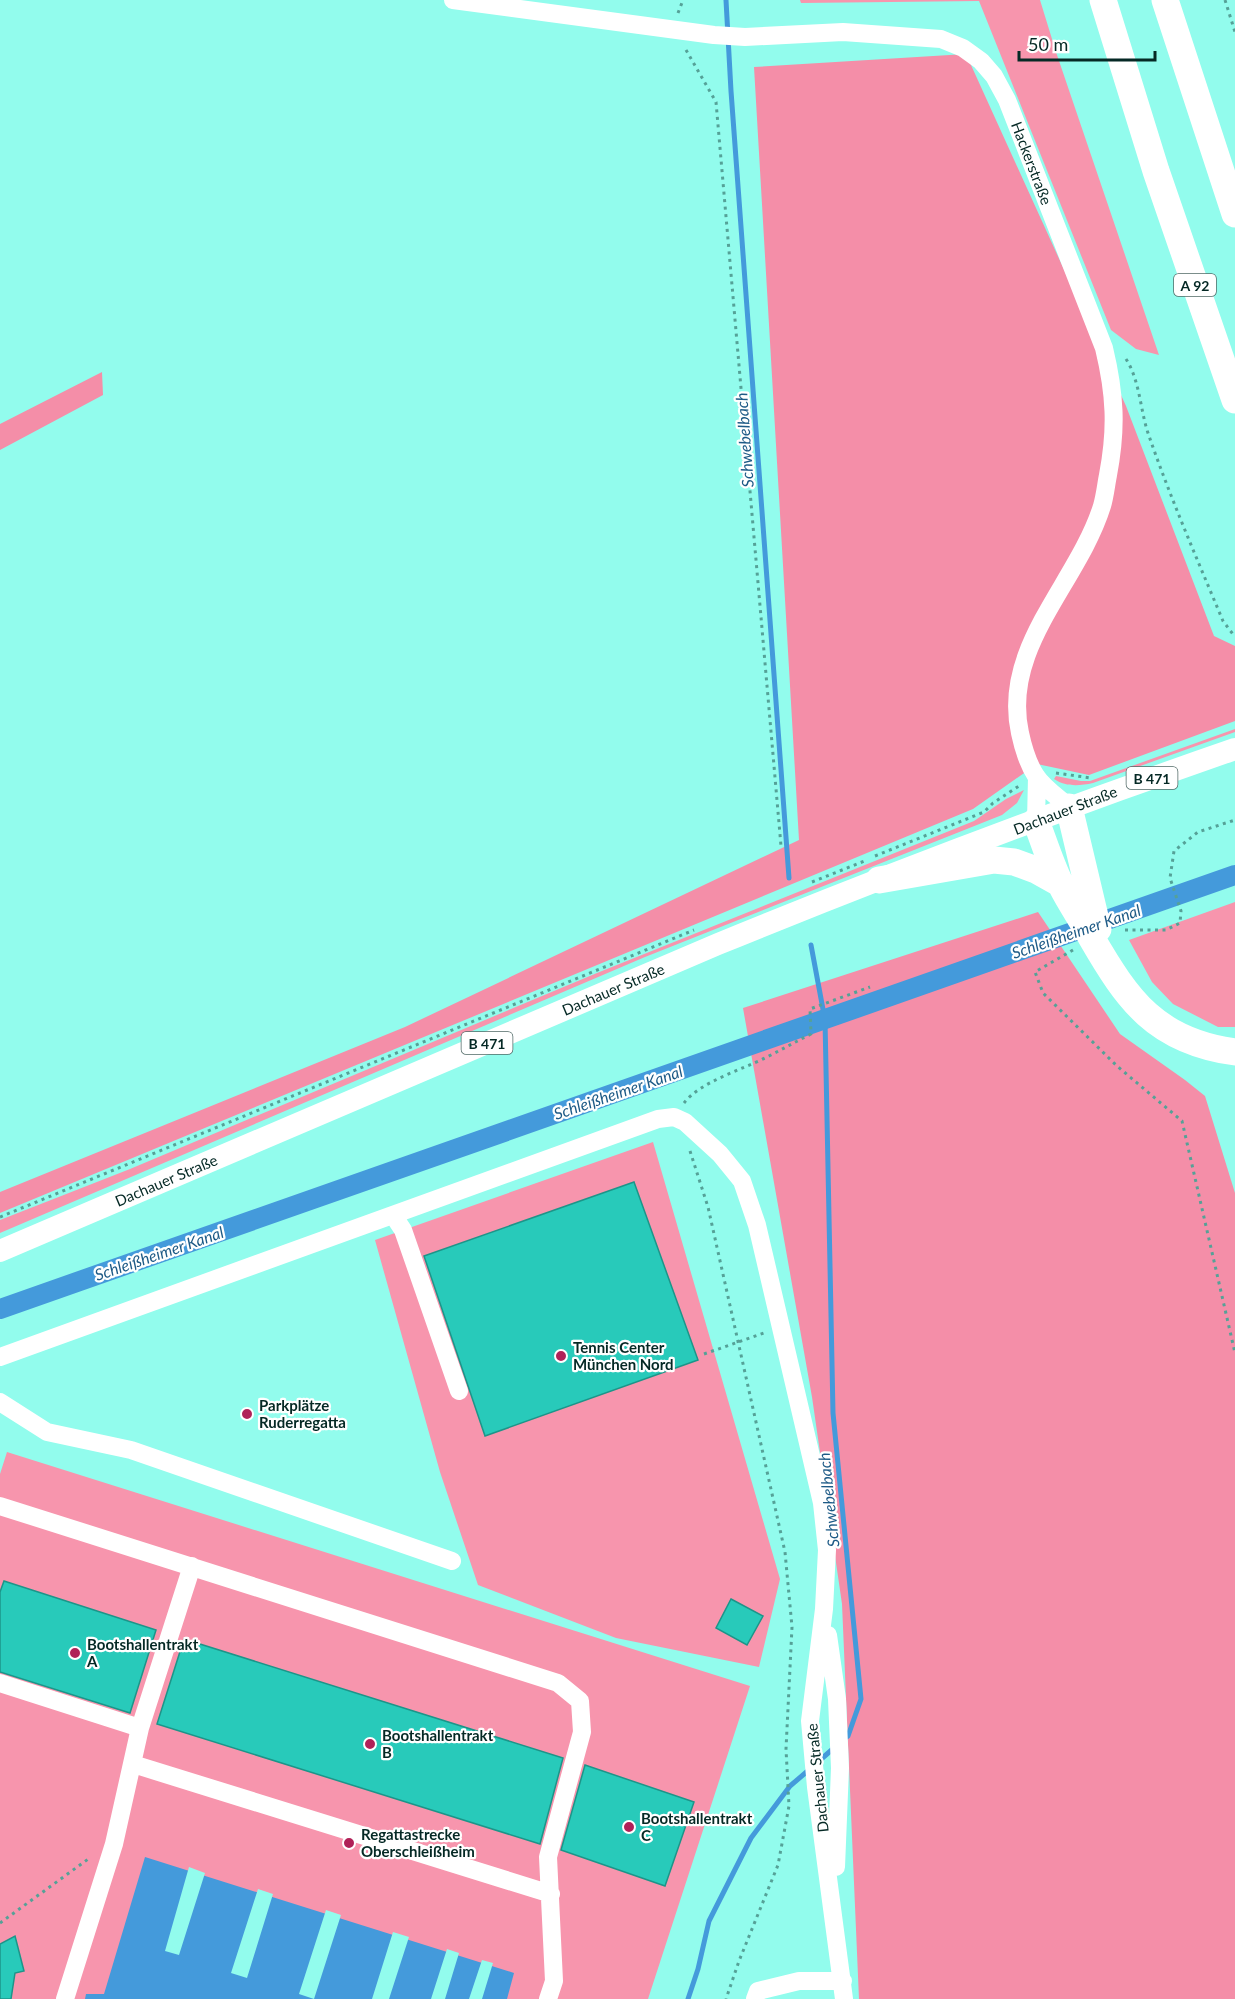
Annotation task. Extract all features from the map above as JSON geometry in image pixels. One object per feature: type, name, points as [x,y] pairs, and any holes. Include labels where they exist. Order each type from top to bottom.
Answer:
[{"type":"highway","name":"A 92","points":[[1102,0],[1153,160],[1235,400]]},
{"type":"highway","points":[[1165,0],[1235,214]]},
{"type":"highway","points":[[1196,98],[1235,185]]},
{"type":"highway","points":[[1070,807],[1074,895]]},
{"type":"highway","points":[[1036,821],[1107,964],[1133,1001],[1155,1022],[1181,1038],[1212,1049],[1235,1052]]},
{"type":"highway","points":[[879,880],[994,860],[1014,862],[1036,870],[1074,895]]},
{"type":"main road","name":"Dachauer Straße","points":[[0,1251],[718,944],[1070,807],[1235,749]]},
{"type":"street","name":"Hackerstraße","points":[[453,0],[714,35],[745,37],[843,32],[941,39],[963,48],[981,61],[994,76],[1007,100],[1104,348],[1112,382],[1114,416],[1113,450],[1102,506],[1089,538],[1033,640],[1017,697],[1018,721],[1023,744],[1036,777],[1036,821]]},
{"type":"street","name":"Hackerstraße","points":[[1036,777],[1070,807]]},
{"type":"street","points":[[0,1358],[658,1119],[680,1120]]},
{"type":"street","name":"Dachauer Straße","points":[[680,1120],[720,1154],[742,1181],[757,1225],[822,1503],[826,1550],[824,1609],[810,1720],[816,1787],[844,1990]]},
{"type":"street","points":[[393,1215],[403,1230],[459,1391]]},
{"type":"street","points":[[0,1402],[47,1432],[131,1450],[452,1561]]},
{"type":"street","points":[[0,1508],[192,1566],[558,1683],[580,1701],[582,1732],[548,1857],[554,1981],[548,1999]]},
{"type":"street","points":[[65,1999],[112,1851],[140,1728],[192,1566]]},
{"type":"street","name":"Dachauer Straße","points":[[824,1609],[837,1699],[840,1768],[834,1911]]},
{"type":"street","points":[[0,1683],[140,1728]]},
{"type":"street","points":[[133,1764],[551,1894]]},
{"type":"street","points":[[755,1999],[758,1991],[844,1990]]},
{"type":"path","points":[[1225,0],[1235,33]]},
{"type":"path","points":[[673,31],[696,65],[716,102],[781,846]]},
{"type":"path","points":[[1104,348],[1119,353],[1127,360],[1134,372],[1147,430],[1170,495],[1222,621],[1235,637]]},
{"type":"path","points":[[1125,930],[1166,930],[1180,923],[1181,911],[1170,878],[1174,851],[1198,832],[1235,820]]},
{"type":"path","points":[[1080,946],[1035,972],[1043,993],[1117,1066],[1182,1121],[1235,1353]]},
{"type":"path","points":[[726,1999],[777,1865],[789,1806],[786,1749],[792,1627],[785,1552],[739,1342],[708,1207],[680,1120],[688,1099],[710,1083],[766,1058],[810,1034],[810,1009],[870,987]]},
{"type":"path","points":[[704,1354],[780,1328]]},
{"type":"path","points":[[0,1923],[100,1850],[112,1851]]},
{"type":"shaded area","points":[[800,0],[1040,0],[1159,355],[1136,349],[1111,330],[979,1],[801,3]]},
{"type":"shaded area","points":[[966,54],[1126,406],[1214,636],[1235,646],[1235,721],[1089,775],[1037,764],[973,809],[0,1213],[0,1192],[405,1027],[799,840],[754,67]]},
{"type":"shaded area","points":[[102,372],[103,395],[0,450],[0,424]]},
{"type":"shaded area","points":[[1235,729],[1235,732],[1093,783],[1073,785],[1054,779],[1056,776],[1090,781]]},
{"type":"shaded area","points":[[1024,790],[1017,803],[1002,815],[645,957],[0,1233],[0,1220],[130,1169],[597,973],[974,821],[1006,799]]},
{"type":"shaded area","points":[[1235,902],[1235,1027],[1218,1027],[1173,1004],[1152,982],[1129,940]]},
{"type":"shaded area","points":[[1038,912],[1120,1034],[1205,1096],[1235,1193],[1235,1999],[859,1999],[842,1604],[812,1397],[743,1008]]},
{"type":"shaded area","name":"Tennis Center München Nord","points":[[653,1142],[780,1579],[759,1667],[616,1638],[478,1585],[440,1472],[375,1240]]},
{"type":"shaded area","name":"Regattastrecke Oberschleißheim","points":[[7,1452],[750,1686],[648,1999],[0,1999],[0,1474]]},
{"type":"water","points":[[145,1857],[514,1973],[507,1999],[85,1999],[86,1994],[104,1994]]},
{"type":"pier","points":[[189,1867],[205,1873],[179,1955],[165,1951]]},
{"type":"pier","points":[[258,1889],[273,1894],[247,1978],[231,1973]]},
{"type":"pier","points":[[326,1910],[341,1915],[314,1999],[299,1994]]},
{"type":"pier","points":[[393,1932],[409,1937],[389,1999],[372,1999]]},
{"type":"pier","points":[[447,1949],[459,1953],[445,1999],[431,1999]]},
{"type":"pier","points":[[482,1960],[493,1963],[482,1999],[469,1999]]},
{"type":"building","points":[[634,1182],[698,1360],[485,1436],[424,1256]]},
{"type":"building","name":"Bootshallentrakt A","points":[[4,1581],[156,1630],[130,1713],[0,1672],[0,1592]]},
{"type":"building","points":[[731,1599],[763,1616],[747,1645],[716,1628]]},
{"type":"building","name":"Bootshallentrakt B","points":[[184,1639],[563,1758],[540,1844],[157,1724]]},
{"type":"building","name":"Bootshallentrakt C","points":[[585,1765],[694,1802],[665,1886],[561,1850]]},
{"type":"building","points":[[15,1936],[24,1971],[15,1973],[11,1999],[0,1999],[0,1944]]},
{"type":"waterway","name":"Schwebelbach","points":[[726,0],[789,878]]},
{"type":"waterway","name":"Schleißheimer Kanal","points":[[0,1309],[1235,875]]},
{"type":"waterway","name":"Schwebelbach","points":[[811,945],[825,1020],[833,1413],[861,1699],[848,1736],[844,1739]]},
{"type":"waterway","name":"Schwebelbach","points":[[819,1761],[835,1747]]},
{"type":"waterway","name":"Schwebelbach","points":[[688,1999],[698,1969],[709,1921],[751,1838],[790,1786],[810,1769]]},
{"type":"place","name":"Tennis Center München Nord","points":[[561,1356]]},
{"type":"place","name":"Parkplätze Ruderregatta","points":[[247,1414]]},
{"type":"place","name":"Bootshallentrakt A","points":[[75,1653]]},
{"type":"place","name":"Bootshallentrakt B","points":[[370,1744]]},
{"type":"place","name":"Bootshallentrakt C","points":[[629,1827]]},
{"type":"place","name":"Regattastrecke Oberschleißheim","points":[[349,1843]]}]
